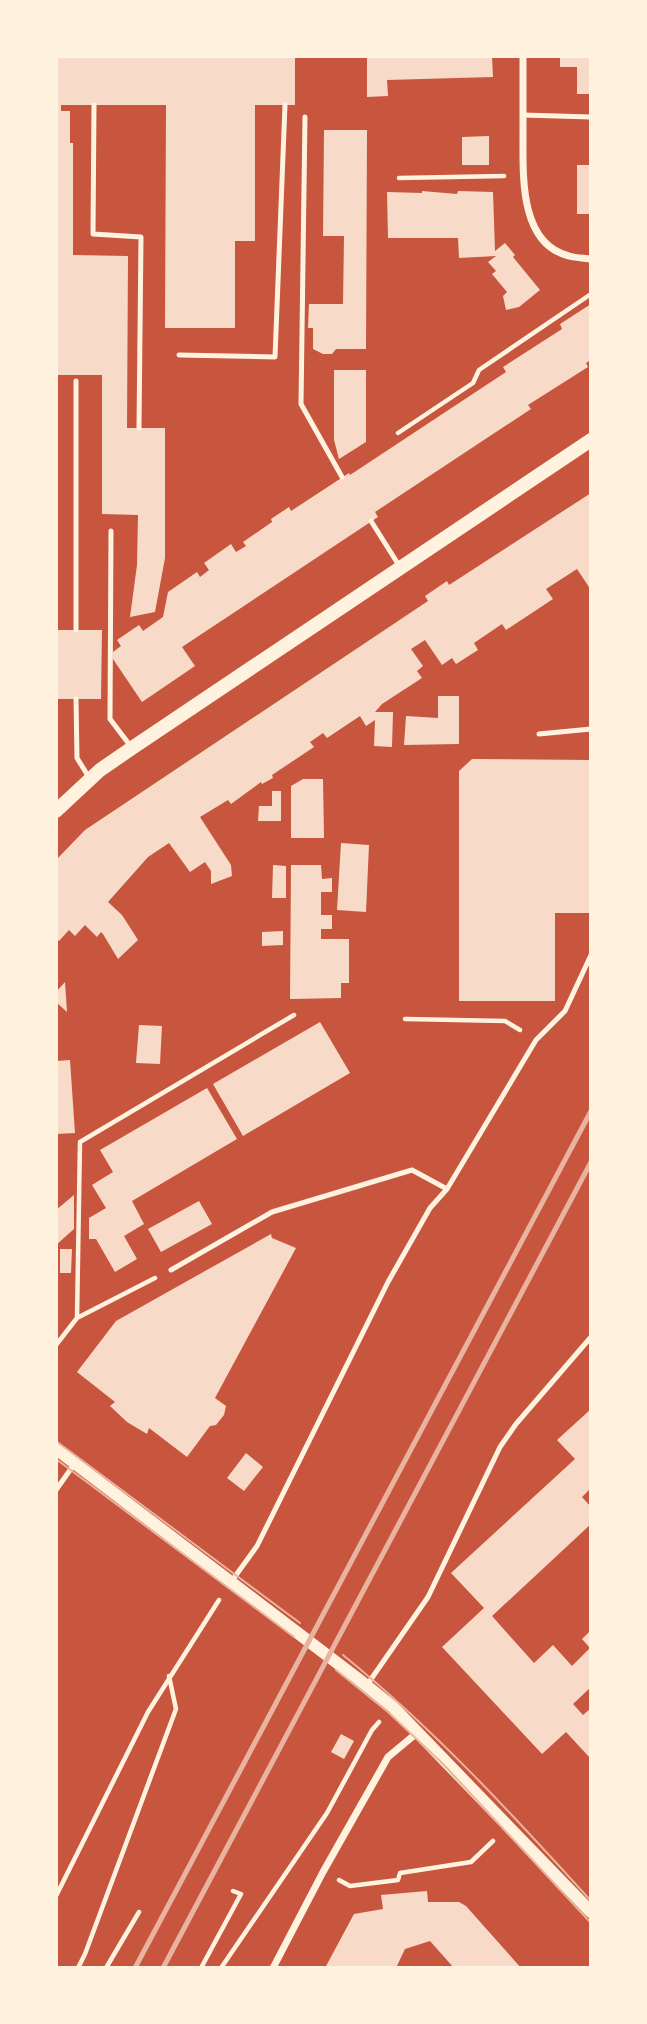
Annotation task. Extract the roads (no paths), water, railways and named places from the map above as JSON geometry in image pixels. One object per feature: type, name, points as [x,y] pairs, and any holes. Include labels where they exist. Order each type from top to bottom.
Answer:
[{"type":"main road","points":[[56,811],[90,779],[132,748],[591,440]]},
{"type":"street","points":[[523,56],[523,189],[530,218],[540,236],[552,248],[567,256],[591,259]]},
{"type":"street","points":[[56,1450],[393,1707],[591,1912]]},
{"type":"street","points":[[273,1968],[388,1756],[419,1732]]},
{"type":"lane","points":[[94,105],[93,234],[141,237],[139,428]]},
{"type":"lane","points":[[178,355],[275,357],[285,105]]},
{"type":"lane","points":[[523,115],[591,117]]},
{"type":"lane","points":[[305,117],[301,404],[342,477]]},
{"type":"lane","points":[[76,380],[76,630]]},
{"type":"lane","points":[[371,521],[400,568]]},
{"type":"lane","points":[[111,531],[110,719],[132,748]]},
{"type":"lane","points":[[76,699],[77,758],[90,779]]},
{"type":"lane","points":[[539,734],[591,729]]},
{"type":"lane","points":[[230,1582],[257,1546],[388,1282],[430,1208],[447,1189],[536,1040],[565,1011],[591,955]]},
{"type":"lane","points":[[171,1270],[272,1212],[412,1170],[447,1189]]},
{"type":"lane","points":[[367,1685],[428,1597],[500,1447],[516,1424],[591,1337]]},
{"type":"lane","points":[[56,1490],[75,1463]]},
{"type":"tram line","points":[[56,1441],[300,1623]]},
{"type":"tram line","points":[[56,1459],[294,1637]]},
{"type":"tram line","points":[[343,1655],[441,1742],[591,1901]]},
{"type":"tram line","points":[[336,1670],[388,1712],[443,1764],[591,1923]]},
{"type":"railway","points":[[135,1968],[591,1111]]},
{"type":"railway","points":[[163,1968],[591,1162]]}]
